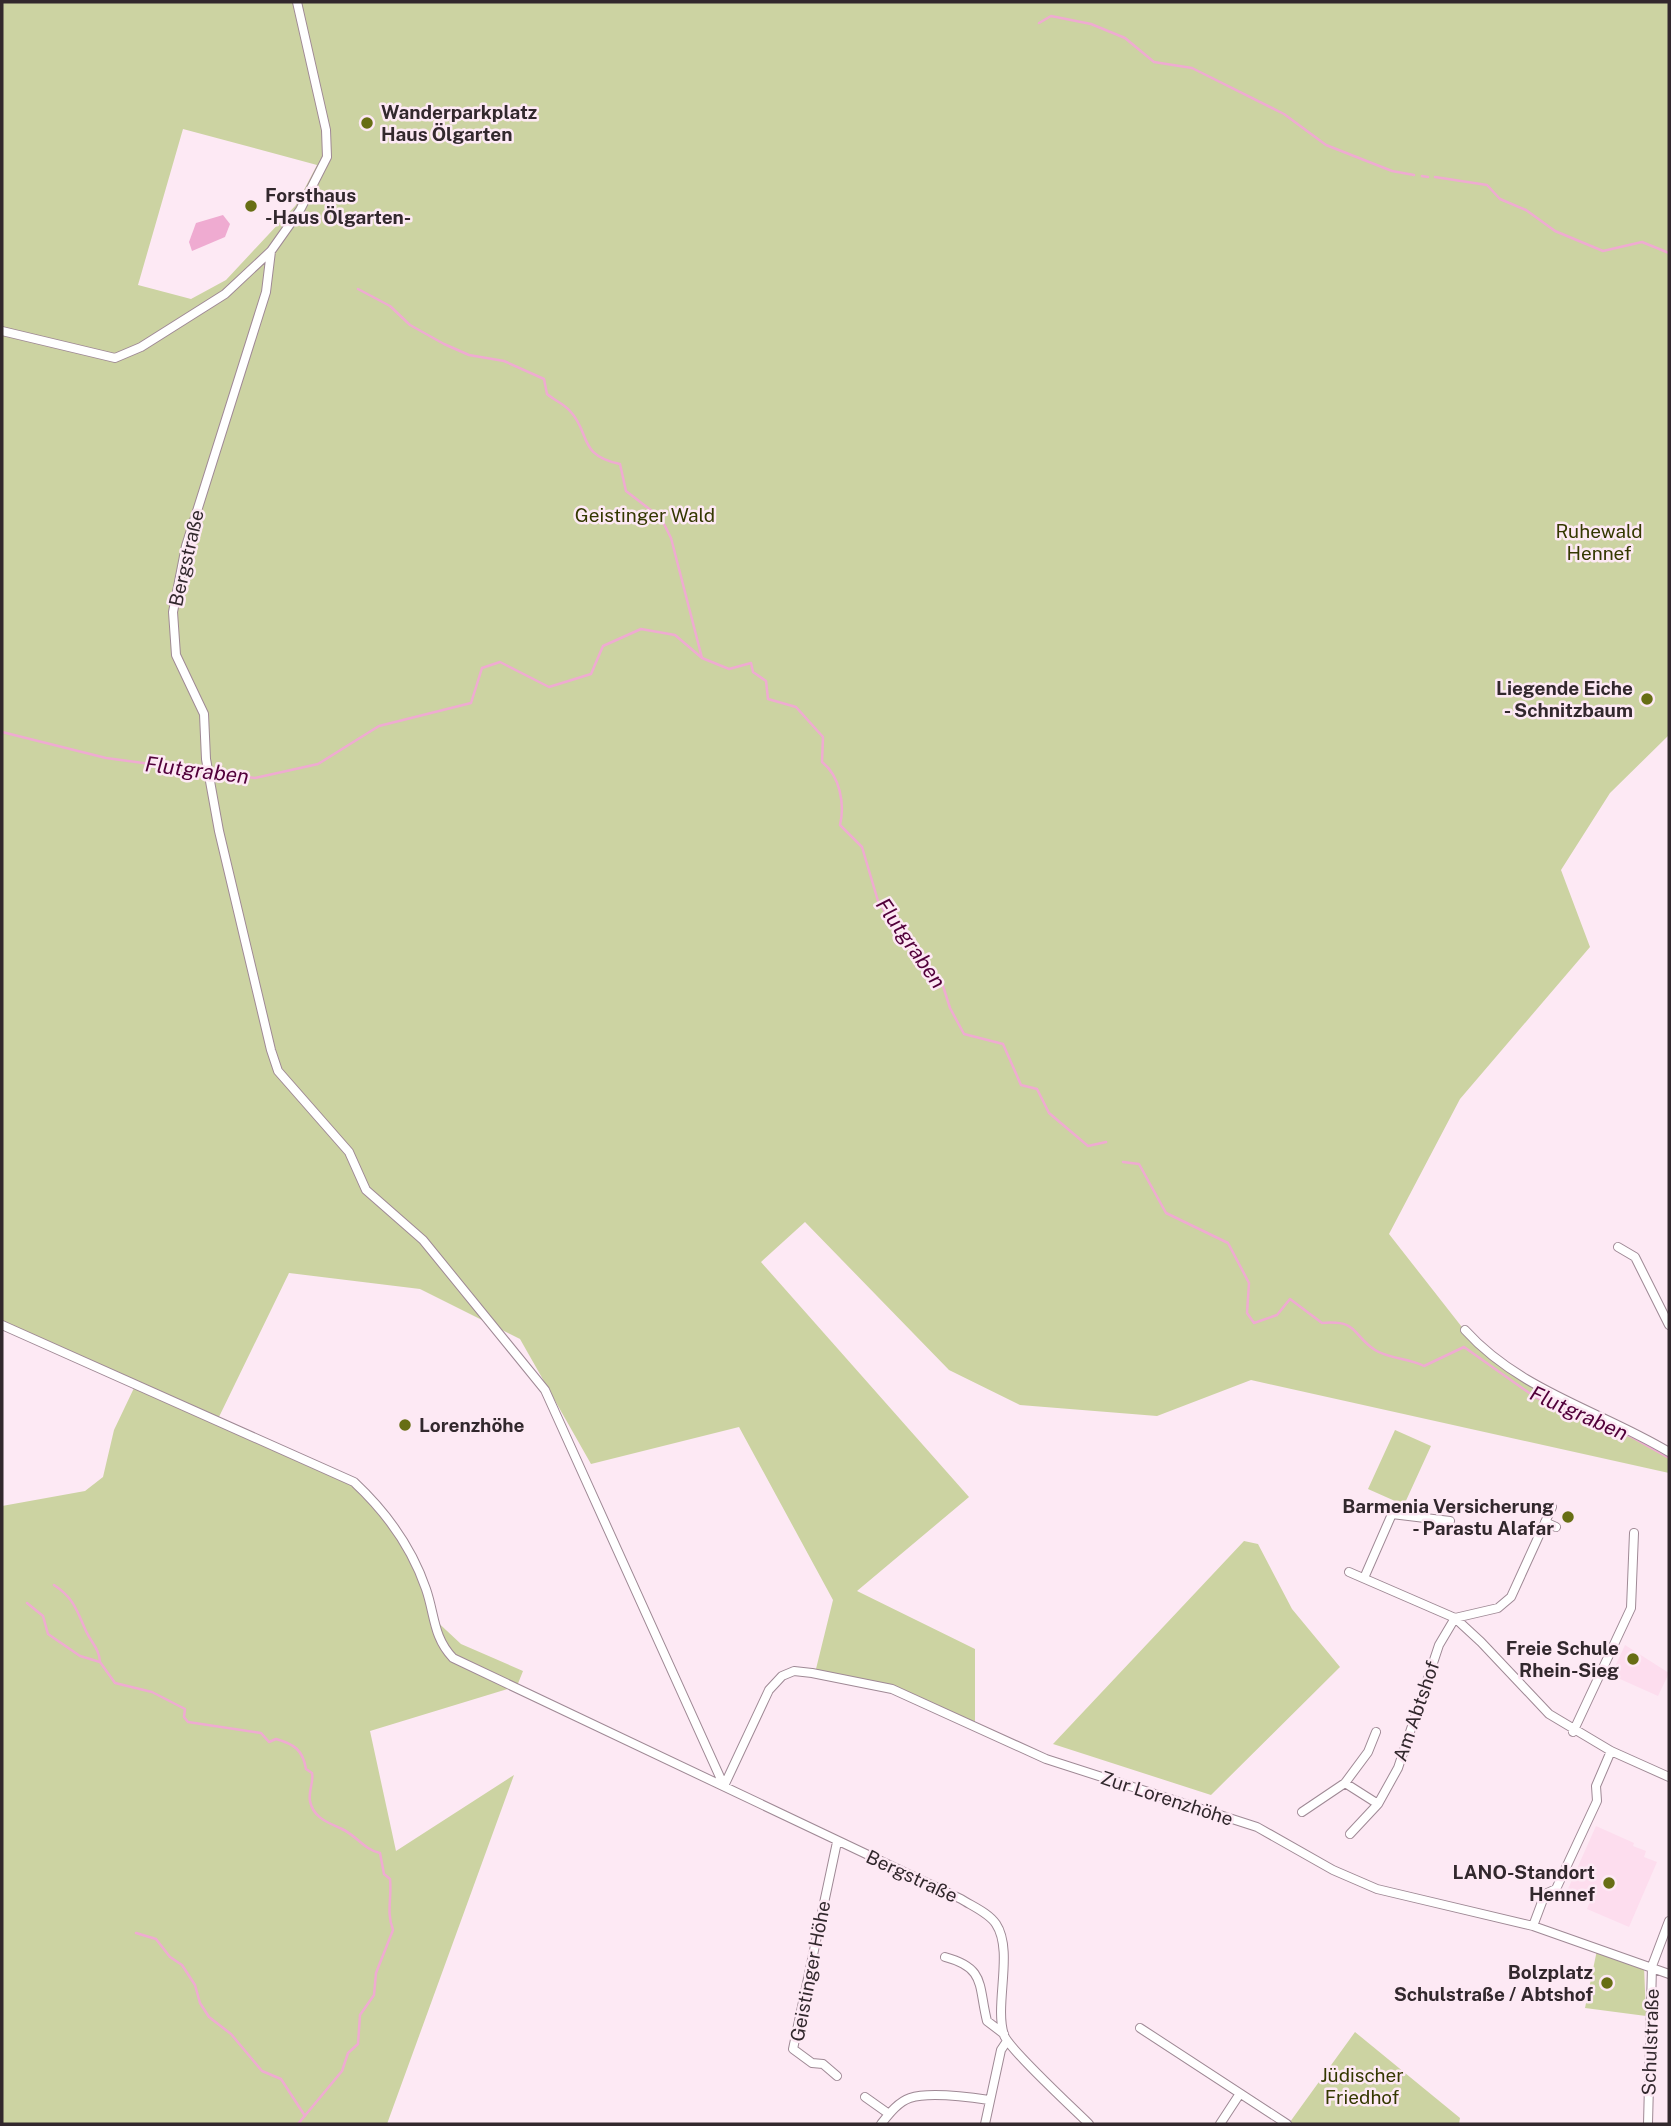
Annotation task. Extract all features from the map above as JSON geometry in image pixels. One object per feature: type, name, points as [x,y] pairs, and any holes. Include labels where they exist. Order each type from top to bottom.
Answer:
[{"type":"street","points":[[2,331],[115,358],[141,347],[225,294],[271,251],[300,210],[327,157],[326,130],[297,2]]},
{"type":"street","name":"Bergstraße","points":[[271,251],[266,292],[186,546],[173,612],[176,655],[204,713],[206,760],[219,831],[278,1071],[349,1152],[366,1191],[423,1240],[545,1390],[724,1786]]},
{"type":"street","points":[[1618,1247],[1635,1257],[1669,1325]]},
{"type":"street","name":"Bergstraße","points":[[2,1325],[355,1482],[380,1505],[397,1530],[426,1589],[436,1635],[453,1658],[961,1899],[997,1925],[1004,1964],[1001,2016],[1005,2038]]},
{"type":"street","points":[[1465,1331],[1481,1348],[1529,1382],[1632,1430],[1669,1452]]},
{"type":"street","points":[[1455,1618],[1498,1608],[1511,1597],[1552,1507]]},
{"type":"street","points":[[1364,1578],[1392,1514],[1450,1521]]},
{"type":"street","points":[[1545,1522],[1556,1527]]},
{"type":"street","points":[[1573,1732],[1631,1608],[1634,1533]]},
{"type":"street","points":[[1349,1572],[1455,1618],[1549,1714],[1573,1732],[1669,1777]]},
{"type":"street","name":"Am Abtshof","points":[[1350,1834],[1378,1804],[1398,1768],[1439,1645],[1455,1618]]},
{"type":"street","name":"Zur Lorenzhöhe","points":[[724,1786],[769,1690],[782,1676],[794,1671],[812,1673],[892,1689],[1045,1759],[1257,1827],[1333,1870],[1377,1889],[1533,1926],[1669,1974]]},
{"type":"street","name":"Am Abtshof","points":[[1302,1812],[1345,1783],[1368,1752],[1376,1732]]},
{"type":"street","points":[[1533,1926],[1545,1894],[1556,1889],[1597,1801],[1596,1786],[1611,1751]]},
{"type":"street","points":[[1345,1783],[1378,1804]]},
{"type":"street","name":"Geistinger Höhe","points":[[837,1842],[793,2049],[812,2063],[822,2064],[837,2076]]},
{"type":"street","name":"Schulstraße","points":[[1648,2124],[1652,1966],[1669,1921]]},
{"type":"street","points":[[945,1957],[971,1966],[978,1975],[986,2021],[1089,2124]]},
{"type":"street","points":[[1140,2028],[1287,2124]]},
{"type":"street","points":[[985,2124],[1000,2050],[1005,2038]]},
{"type":"street","points":[[1220,2124],[1239,2095]]},
{"type":"street","points":[[865,2097],[889,2114]]},
{"type":"street","points":[[881,2124],[911,2097],[968,2097],[989,2100]]},
{"type":"shaded area","points":[[223,215],[230,224],[225,237],[192,251],[189,242],[196,223]]},
{"type":"shaded area","name":"Freie Schule Rhein-Sieg","points":[[1625,1645],[1669,1673],[1658,1696],[1611,1675]]},
{"type":"shaded area","name":"LANO-Standort Hennef","points":[[1596,1826],[1634,1843],[1633,1846],[1646,1851],[1644,1857],[1657,1862],[1629,1927],[1587,1909],[1591,1899],[1568,1889]]},
{"type":"green space","name":"Geistinger Wald","points":[[2,2],[1669,2],[1669,735],[1610,793],[1561,870],[1590,947],[1460,1099],[1389,1234],[1465,1331],[1529,1382],[1669,1452],[1669,1473],[1251,1380],[1157,1416],[1020,1405],[949,1370],[805,1222],[761,1262],[969,1497],[857,1591],[975,1649],[975,1726],[892,1689],[815,1673],[833,1600],[739,1427],[591,1464],[520,1339],[420,1289],[289,1273],[217,1421],[325,1466],[380,1504],[419,1575],[432,1617],[461,1644],[523,1671],[517,1686],[370,1731],[396,1851],[514,1775],[387,2124],[2,2124],[2,1506],[85,1491],[103,1477],[114,1430],[134,1388],[2,1324]],"holes":[[[183,129],[317,165],[296,205],[226,280],[191,299],[138,285]]]},
{"type":"green space","points":[[1395,1430],[1431,1446],[1404,1505],[1368,1489]]},
{"type":"green space","points":[[1244,1541],[1258,1544],[1292,1609],[1340,1667],[1211,1795],[1053,1744]]},
{"type":"green space","points":[[1597,1950],[1644,1966],[1646,2016],[1585,2008]]},
{"type":"green space","name":"Jüdischer Friedhof","points":[[1355,2032],[1460,2118],[1459,2124],[1290,2122]]},
{"type":"waterway","points":[[1039,23],[1051,16],[1091,24],[1125,38],[1154,62],[1192,68],[1284,114],[1326,145],[1392,171],[1414,175]]},
{"type":"waterway","points":[[1422,176],[1428,177]]},
{"type":"waterway","points":[[1435,177],[1487,185],[1500,199],[1526,210],[1555,231],[1603,251],[1642,242],[1669,253]]},
{"type":"waterway","points":[[358,289],[390,306],[410,325],[444,344],[469,355],[504,361],[544,379],[547,394],[570,411],[591,449],[606,460],[620,464],[626,491],[661,518],[671,538],[702,658]]},
{"type":"waterway","name":"Flutgraben","points":[[2,732],[106,758],[255,778],[318,764],[379,726],[471,703],[482,668],[500,662],[549,687],[591,674],[603,646],[641,629],[675,635],[702,658],[729,669],[751,663],[753,672],[766,681],[768,699],[796,707],[823,737],[822,762],[833,775],[840,791],[840,825],[862,847],[878,901],[907,946],[943,986],[950,1008],[964,1034],[1003,1044],[1021,1085],[1037,1089],[1049,1113],[1088,1146],[1106,1142]]},
{"type":"waterway","name":"Flutgraben","points":[[1123,1162],[1139,1164],[1166,1213],[1228,1243],[1249,1283],[1247,1313],[1254,1323],[1277,1315],[1290,1299],[1322,1323],[1349,1326],[1375,1350],[1424,1366],[1464,1347],[1535,1397],[1630,1436],[1669,1458]]},
{"type":"waterway","points":[[54,1585],[74,1605],[97,1649],[100,1662]]},
{"type":"waterway","points":[[27,1603],[43,1616],[48,1634],[80,1656],[100,1662],[115,1683],[152,1692],[185,1709],[184,1717],[188,1722],[261,1733],[269,1742],[276,1739],[293,1746],[303,1757],[306,1769],[312,1773],[310,1797],[314,1812],[369,1849],[380,1853],[384,1874],[390,1879],[393,1930],[376,1973],[374,1995],[360,2015],[358,2044],[348,2053],[342,2071],[298,2124]]},
{"type":"waterway","points":[[136,1933],[156,1939],[170,1957],[182,1965],[195,1985],[200,2003],[209,2017],[231,2034],[262,2071],[281,2079],[305,2116]]},
{"type":"place","name":"Wanderparkplatz Haus Ölgarten","points":[[367,123]]},
{"type":"place","name":"Forsthaus -Haus Ölgarten-","points":[[251,206]]},
{"type":"place","name":"Liegende Eiche - Schnitzbaum","points":[[1647,699]]},
{"type":"place","name":"Lorenzhöhe","points":[[405,1425]]},
{"type":"place","name":"Barmenia Versicherung - Parastu Alafar","points":[[1568,1517]]},
{"type":"place","name":"Freie Schule Rhein-Sieg","points":[[1633,1659]]},
{"type":"place","name":"LANO-Standort Hennef","points":[[1609,1883]]},
{"type":"place","name":"Bolzplatz Schulstraße / Abtshof","points":[[1607,1983]]},
{"type":"park label","name":"Ruhewald Hennef","points":[[1599,542]]}]
